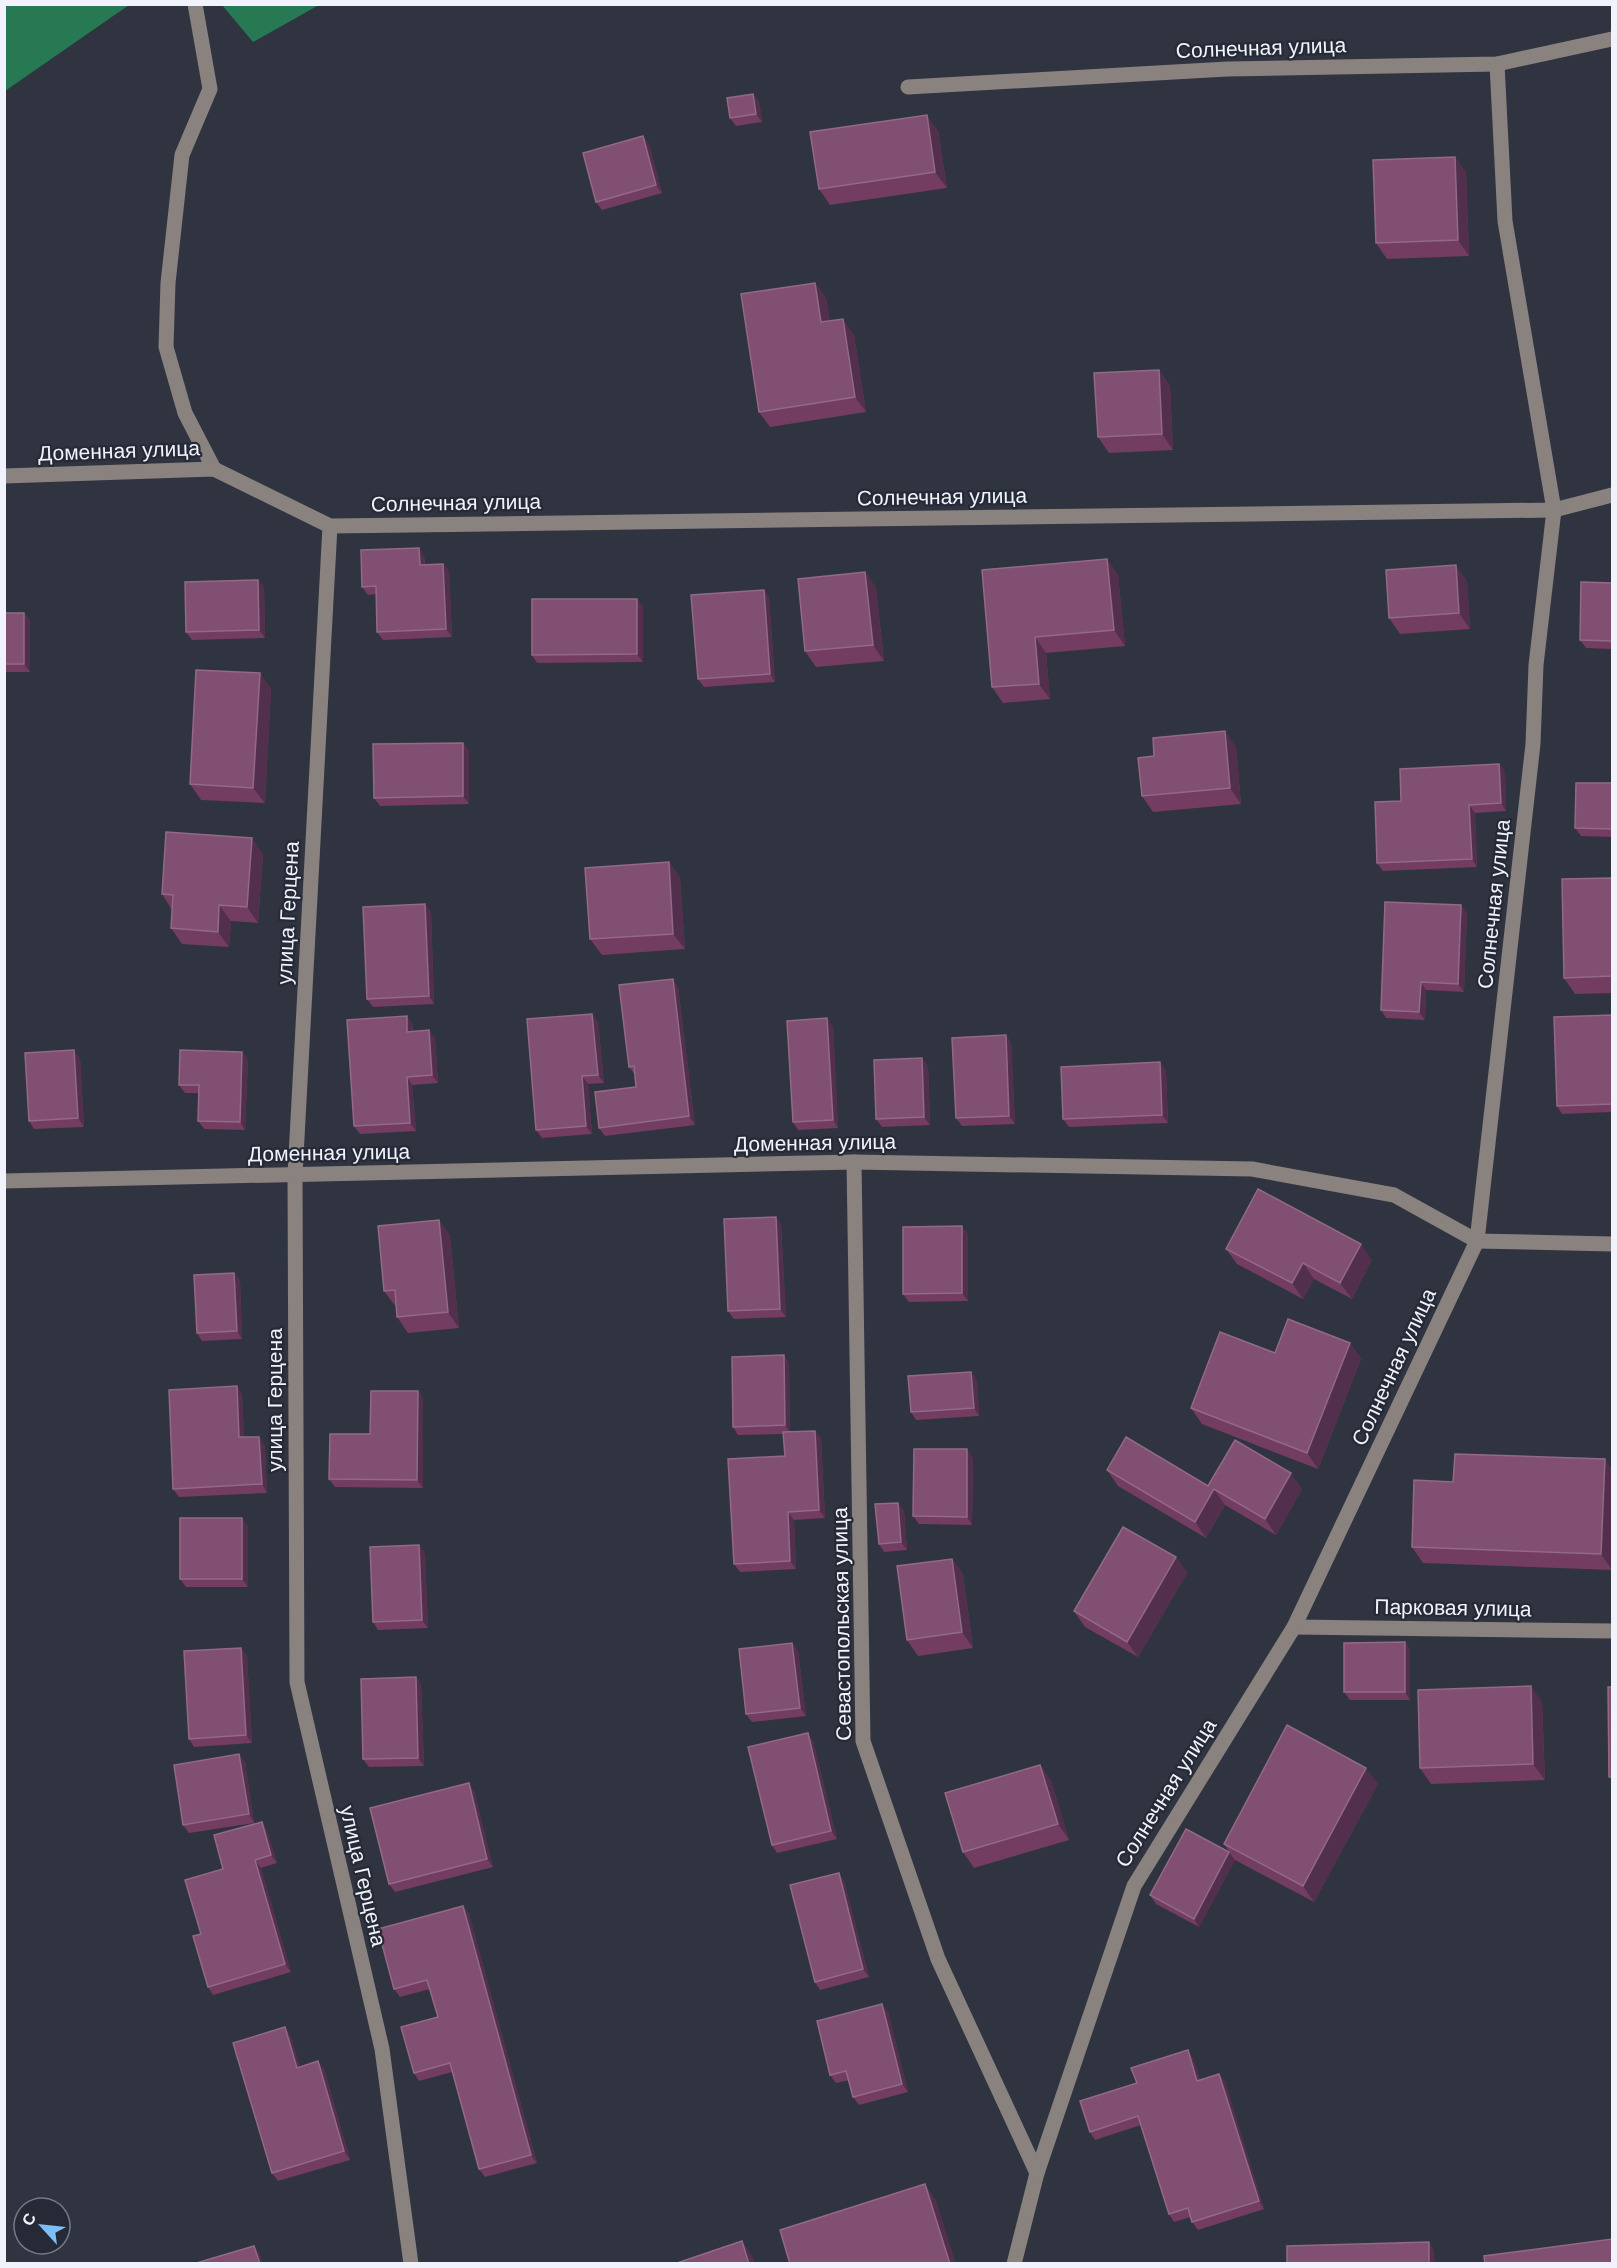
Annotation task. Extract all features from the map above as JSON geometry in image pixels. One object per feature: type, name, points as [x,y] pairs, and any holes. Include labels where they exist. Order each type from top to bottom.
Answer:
[{"type":"street","points":[[195,4],[210,89],[182,155],[168,283],[166,347],[185,413],[213,469]]},
{"type":"street","name":"Солнечная улица","points":[[908,87],[1227,69],[1497,64],[1612,39]]},
{"type":"street","points":[[1497,64],[1505,221],[1554,510]]},
{"type":"street","name":"Доменная улица","points":[[4,476],[213,469],[330,526]]},
{"type":"street","name":"Солнечная улица","points":[[330,526],[1554,510],[1612,495]]},
{"type":"street","name":"Солнечная улица","points":[[1037,2173],[1134,1886],[1294,1627],[1477,1242],[1533,744],[1536,665],[1554,510]]},
{"type":"street","name":"улица Герцена","points":[[330,526],[295,1175],[297,1682],[382,2049],[411,2264]]},
{"type":"street","name":"Доменная улица","points":[[4,1181],[855,1162],[1252,1169],[1394,1195],[1477,1242],[1612,1244]]},
{"type":"street","name":"Севастопольская улица","points":[[855,1162],[863,1741],[938,1959],[1037,2173]]},
{"type":"street","name":"Парковая улица","points":[[1294,1627],[1612,1631]]},
{"type":"street","points":[[1014,2264],[1037,2173]]},
{"type":"green space","points":[[5,4],[129,4],[129,5],[5,91]]},
{"type":"green space","points":[[222,5],[319,5],[253,42]]},
{"type":"building","points":[[753,94],[756,114],[730,118],[727,98]]},
{"type":"building","points":[[927,115],[935,172],[819,189],[810,132]]},
{"type":"building","points":[[643,136],[656,185],[596,202],[583,153]]},
{"type":"building","points":[[1455,157],[1458,240],[1376,243],[1373,160]]},
{"type":"building","points":[[815,283],[821,322],[843,319],[855,397],[759,412],[741,294]]},
{"type":"building","points":[[1159,370],[1162,434],[1098,437],[1094,373]]},
{"type":"building","points":[[419,548],[420,565],[443,564],[446,629],[377,632],[376,586],[362,587],[361,550]]},
{"type":"building","points":[[1107,559],[1114,630],[1035,637],[1039,684],[992,687],[982,570]]},
{"type":"building","points":[[1456,565],[1459,613],[1389,618],[1386,570]]},
{"type":"building","points":[[865,572],[873,645],[805,651],[798,579]]},
{"type":"building","points":[[258,580],[259,630],[186,632],[185,582]]},
{"type":"building","points":[[1581,582],[1612,583],[1612,641],[1580,640]]},
{"type":"building","points":[[764,590],[770,674],[698,679],[691,595]]},
{"type":"building","points":[[532,599],[637,599],[637,654],[532,655]]},
{"type":"building","points":[[4,613],[24,613],[24,664],[4,664]]},
{"type":"building","points":[[196,670],[260,673],[253,788],[190,784]]},
{"type":"building","points":[[1225,731],[1230,788],[1142,796],[1138,758],[1154,756],[1153,738]]},
{"type":"building","points":[[463,743],[463,796],[374,798],[373,744]]},
{"type":"building","points":[[1499,764],[1501,803],[1469,805],[1472,859],[1377,863],[1375,802],[1401,801],[1400,769]]},
{"type":"building","points":[[1576,783],[1612,783],[1612,829],[1575,828]]},
{"type":"building","points":[[166,832],[252,838],[247,907],[219,905],[218,932],[171,928],[173,895],[162,894]]},
{"type":"building","points":[[669,862],[673,934],[590,939],[585,868]]},
{"type":"building","points":[[1612,878],[1612,976],[1564,978],[1562,879]]},
{"type":"building","points":[[1385,902],[1461,905],[1458,984],[1421,982],[1419,1012],[1381,1010]]},
{"type":"building","points":[[425,904],[429,996],[367,999],[363,907]]},
{"type":"building","points":[[673,979],[689,1116],[599,1128],[595,1092],[636,1087],[634,1066],[629,1067],[619,985]]},
{"type":"building","points":[[592,1014],[598,1075],[582,1076],[586,1126],[536,1130],[527,1019]]},
{"type":"building","points":[[1612,1015],[1612,1104],[1557,1106],[1554,1017]]},
{"type":"building","points":[[407,1016],[407,1032],[429,1030],[432,1075],[407,1077],[410,1123],[354,1126],[347,1020]]},
{"type":"building","points":[[827,1018],[833,1120],[793,1122],[787,1021]]},
{"type":"building","points":[[1006,1035],[1009,1116],[956,1118],[952,1038]]},
{"type":"building","points":[[74,1050],[78,1118],[29,1121],[25,1053]]},
{"type":"building","points":[[180,1050],[242,1052],[240,1122],[198,1121],[199,1085],[179,1085]]},
{"type":"building","points":[[922,1058],[924,1117],[876,1119],[874,1060]]},
{"type":"building","points":[[1160,1062],[1162,1115],[1063,1119],[1061,1067]]},
{"type":"building","points":[[1258,1189],[1361,1244],[1340,1283],[1303,1263],[1292,1283],[1226,1249]]},
{"type":"building","points":[[776,1217],[780,1309],[728,1311],[724,1219]]},
{"type":"building","points":[[439,1220],[448,1312],[397,1317],[395,1290],[384,1291],[378,1226]]},
{"type":"building","points":[[962,1226],[962,1293],[903,1294],[903,1227]]},
{"type":"building","points":[[234,1273],[237,1331],[197,1333],[194,1275]]},
{"type":"building","points":[[1288,1319],[1350,1343],[1307,1453],[1191,1408],[1220,1332],[1275,1353]]},
{"type":"building","points":[[784,1355],[785,1425],[733,1427],[732,1357]]},
{"type":"building","points":[[971,1372],[974,1408],[911,1412],[908,1376]]},
{"type":"building","points":[[237,1386],[239,1437],[259,1437],[262,1484],[173,1489],[169,1390]]},
{"type":"building","points":[[371,1391],[418,1391],[417,1480],[329,1479],[330,1434],[370,1434]]},
{"type":"building","points":[[815,1431],[819,1510],[788,1512],[790,1561],[734,1564],[728,1459],[785,1456],[783,1432]]},
{"type":"building","points":[[1126,1437],[1208,1486],[1235,1440],[1291,1473],[1265,1519],[1214,1489],[1195,1522],[1107,1470]]},
{"type":"building","points":[[914,1449],[967,1449],[967,1517],[913,1516]]},
{"type":"building","points":[[1455,1454],[1605,1459],[1601,1554],[1412,1547],[1414,1480],[1453,1482]]},
{"type":"building","points":[[898,1503],[901,1542],[879,1544],[875,1504]]},
{"type":"building","points":[[180,1518],[242,1518],[242,1579],[180,1579]]},
{"type":"building","points":[[1123,1527],[1176,1557],[1127,1642],[1074,1611]]},
{"type":"building","points":[[419,1545],[422,1620],[373,1622],[370,1547]]},
{"type":"building","points":[[952,1559],[962,1632],[907,1640],[897,1566]]},
{"type":"building","points":[[1405,1642],[1405,1692],[1344,1692],[1344,1643]]},
{"type":"building","points":[[792,1643],[800,1708],[746,1714],[739,1649]]},
{"type":"building","points":[[241,1648],[246,1735],[189,1739],[184,1651]]},
{"type":"building","points":[[416,1677],[418,1758],[363,1759],[361,1679]]},
{"type":"building","points":[[1531,1686],[1533,1764],[1420,1768],[1418,1690]]},
{"type":"building","points":[[1608,1687],[1612,1687],[1612,1777],[1609,1777]]},
{"type":"building","points":[[1287,1725],[1366,1768],[1303,1886],[1224,1844]]},
{"type":"building","points":[[808,1733],[831,1831],[772,1845],[748,1747]]},
{"type":"building","points":[[239,1754],[249,1814],[183,1825],[174,1765]]},
{"type":"building","points":[[1040,1765],[1058,1824],[963,1852],[945,1793]]},
{"type":"building","points":[[469,1783],[487,1859],[389,1884],[370,1808]]},
{"type":"building","points":[[262,1822],[271,1855],[255,1860],[285,1964],[208,1987],[193,1936],[201,1934],[185,1880],[223,1869],[214,1835]]},
{"type":"building","points":[[1186,1829],[1229,1852],[1194,1919],[1150,1895]]},
{"type":"building","points":[[839,1873],[863,1969],[815,1982],[790,1885]]},
{"type":"building","points":[[463,1906],[531,2155],[479,2169],[450,2063],[414,2073],[401,2027],[438,2017],[427,1980],[394,1989],[378,1929]]},
{"type":"building","points":[[882,2004],[902,2084],[853,2097],[846,2071],[830,2075],[817,2021]]},
{"type":"building","points":[[285,2027],[297,2068],[318,2061],[344,2151],[272,2173],[233,2043]]},
{"type":"building","points":[[1188,2050],[1197,2081],[1219,2074],[1259,2201],[1192,2222],[1188,2208],[1169,2214],[1138,2116],[1090,2132],[1080,2101],[1137,2083],[1131,2068]]},
{"type":"building","points":[[925,2184],[950,2264],[790,2264],[780,2230]]},
{"type":"building","points":[[1612,2239],[1612,2264],[1485,2264],[1484,2256]]},
{"type":"building","points":[[742,2241],[749,2264],[674,2264]]},
{"type":"building","points":[[1429,2242],[1429,2264],[1287,2264],[1287,2246]]},
{"type":"building","points":[[254,2246],[260,2264],[193,2264]]}]
